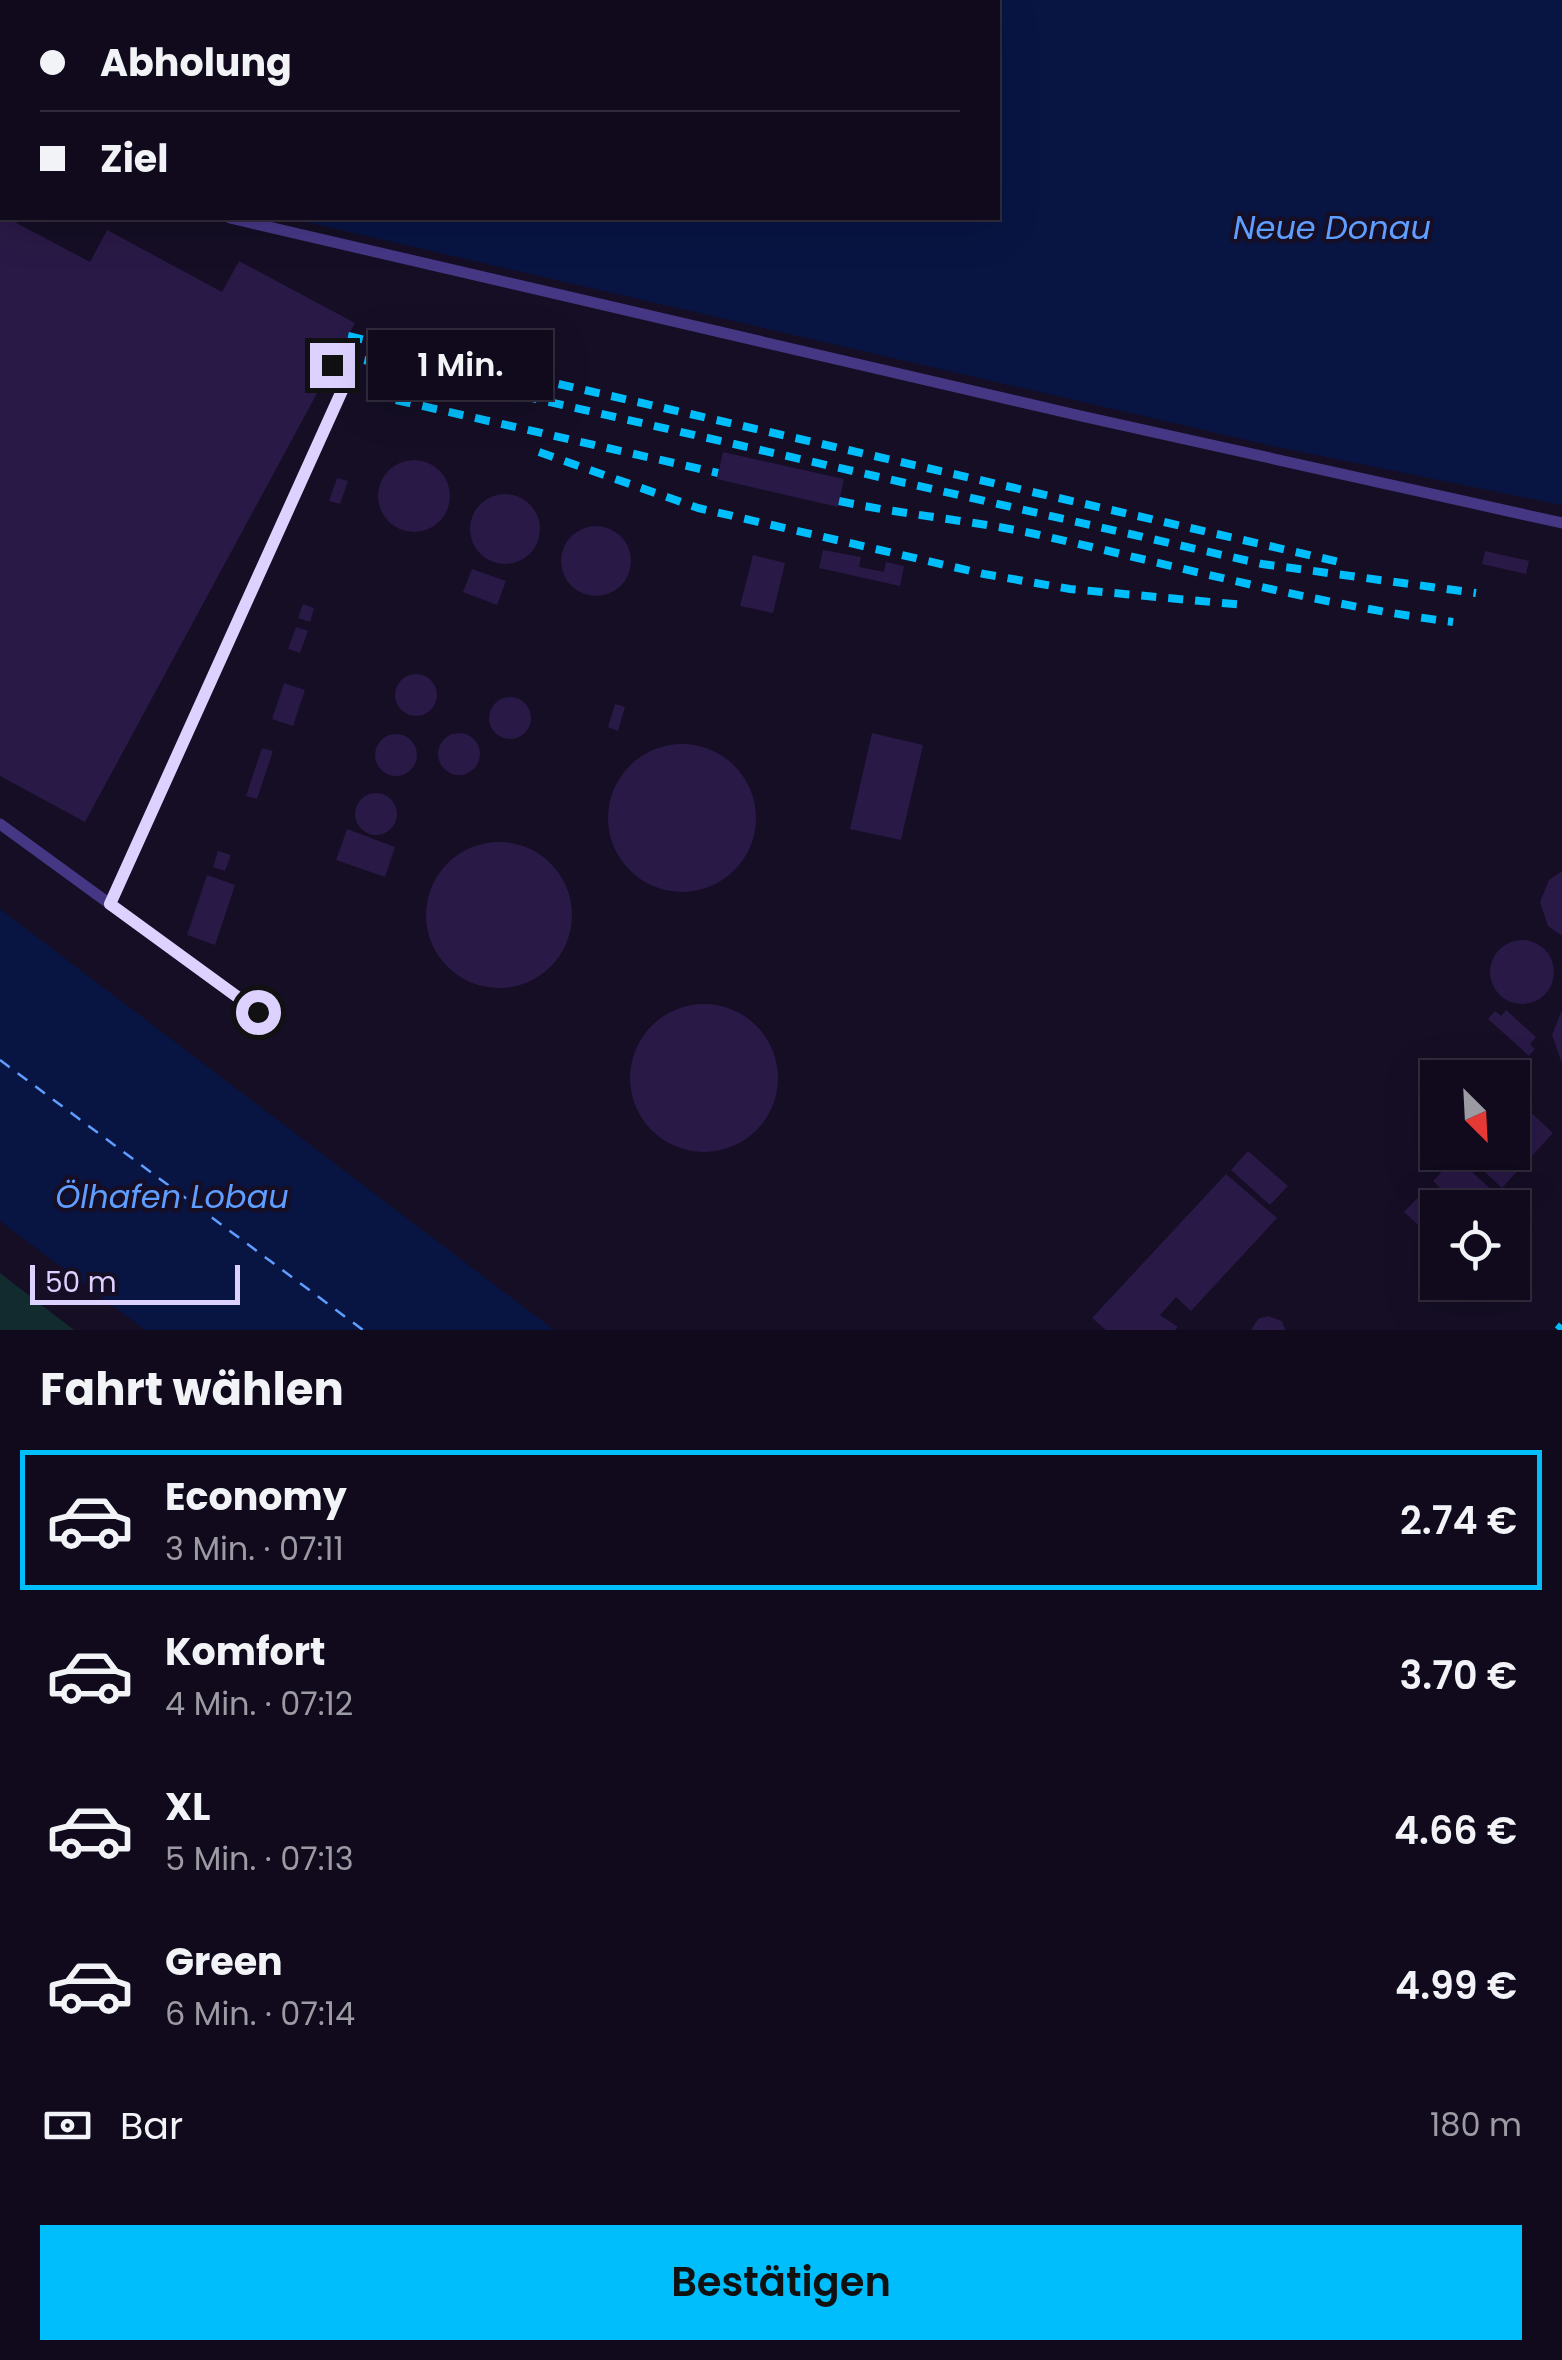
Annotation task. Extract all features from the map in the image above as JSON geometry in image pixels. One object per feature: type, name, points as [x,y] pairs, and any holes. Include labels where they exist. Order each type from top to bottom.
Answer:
[{"type":"lane","points":[[239,220],[1562,523]]},
{"type":"lane","points":[[110,904],[345,384],[342,373],[332,365]]},
{"type":"lane","points":[[0,824],[258,1012]]},
{"type":"green space","points":[[0,1273],[74,1330],[0,1330]]},
{"type":"water","name":"Neue Donau","points":[[1000,0],[1562,0],[1562,505],[1277,447],[298,220],[1000,220]]},
{"type":"water","name":"Ölhafen Lobau","points":[[0,909],[554,1330],[145,1330],[0,1221]]},
{"type":"building","points":[[0,220],[11,220],[90,262],[107,230],[222,292],[239,261],[355,323],[85,822],[0,776]]},
{"type":"building","points":[[723,452],[844,479],[838,507],[717,479]]},
{"type":"building","points":[[414,460],[439,471],[450,496],[439,521],[414,532],[389,521],[378,496],[389,471]]},
{"type":"building","points":[[337,478],[348,481],[340,504],[329,501]]},
{"type":"building","points":[[505,494],[529,505],[540,529],[529,553],[505,564],[481,553],[470,529],[481,505]]},
{"type":"building","points":[[596,526],[621,536],[631,561],[621,586],[596,596],[571,586],[561,561],[571,536]]},
{"type":"building","points":[[823,550],[861,557],[859,567],[884,572],[886,562],[904,566],[900,586],[819,568]]},
{"type":"building","points":[[1485,551],[1529,561],[1526,574],[1482,564]]},
{"type":"building","points":[[753,555],[785,563],[773,613],[740,606]]},
{"type":"building","points":[[472,569],[506,581],[497,605],[463,592]]},
{"type":"building","points":[[303,604],[314,608],[310,622],[298,618]]},
{"type":"building","points":[[296,627],[308,631],[300,653],[288,649]]},
{"type":"building","points":[[416,674],[431,680],[437,695],[431,710],[416,716],[401,710],[395,695],[401,680]]},
{"type":"building","points":[[284,683],[305,690],[293,726],[272,719]]},
{"type":"building","points":[[510,697],[525,703],[531,718],[525,733],[510,739],[495,733],[489,718],[495,703]]},
{"type":"building","points":[[615,704],[625,707],[618,731],[608,727]]},
{"type":"building","points":[[459,733],[474,739],[480,754],[474,769],[459,775],[444,769],[438,754],[444,739]]},
{"type":"building","points":[[872,733],[923,745],[901,840],[850,829]]},
{"type":"building","points":[[396,734],[411,740],[417,755],[411,770],[396,776],[381,770],[375,755],[381,740]]},
{"type":"building","points":[[682,744],[710,750],[734,766],[750,790],[756,818],[750,846],[734,870],[710,886],[682,892],[654,886],[630,870],[614,846],[608,818],[614,790],[630,766],[654,750]]},
{"type":"building","points":[[262,748],[273,751],[257,799],[246,796]]},
{"type":"building","points":[[376,793],[391,799],[397,814],[391,829],[376,835],[361,829],[355,814],[361,799]]},
{"type":"building","points":[[347,829],[395,847],[385,877],[336,860]]},
{"type":"building","points":[[499,842],[527,847],[551,863],[567,887],[572,915],[567,943],[551,967],[527,983],[499,988],[471,983],[447,967],[431,943],[426,915],[431,887],[447,863],[471,847]]},
{"type":"building","points":[[218,851],[231,855],[225,871],[213,867]]},
{"type":"building","points":[[1562,871],[1562,936],[1548,926],[1540,902],[1549,880]]},
{"type":"building","points":[[207,875],[235,885],[215,945],[187,935]]},
{"type":"building","points":[[1522,940],[1544,950],[1554,972],[1544,994],[1522,1004],[1500,994],[1490,972],[1500,950]]},
{"type":"building","points":[[704,1004],[732,1010],[756,1026],[772,1050],[778,1078],[772,1106],[756,1130],[732,1146],[704,1152],[676,1146],[652,1130],[636,1106],[630,1078],[636,1050],[652,1026],[676,1010]]},
{"type":"building","points":[[1506,1010],[1536,1037],[1530,1044],[1535,1049],[1529,1056],[1488,1019],[1495,1011],[1501,1016]]},
{"type":"building","points":[[1562,1010],[1562,1063],[1552,1035]]},
{"type":"building","points":[[1530,1112],[1553,1133],[1530,1158]]},
{"type":"building","points":[[1248,1151],[1288,1186],[1270,1205],[1231,1170]]},
{"type":"building","points":[[1444,1170],[1470,1170],[1492,1190],[1442,1190],[1433,1181]]},
{"type":"building","points":[[1482,1170],[1519,1170],[1502,1188]]},
{"type":"building","points":[[1226,1174],[1277,1218],[1191,1311],[1176,1297],[1160,1315],[1178,1327],[1175,1330],[1106,1330],[1092,1318]]},
{"type":"building","points":[[1420,1195],[1420,1227],[1404,1212]]},
{"type":"building","points":[[1268,1316],[1282,1321],[1285,1330],[1251,1330],[1258,1319]]},
{"type":"ferry route","points":[[0,1060],[363,1330]]},
{"type":"railway","points":[[348,336],[1344,563]]},
{"type":"railway","points":[[338,354],[1262,564],[1476,593]]},
{"type":"railway","points":[[396,400],[718,473]]},
{"type":"railway","points":[[539,452],[698,508],[984,574],[1070,589],[1244,605]]},
{"type":"railway","points":[[839,501],[1011,529],[1295,594],[1453,622]]},
{"type":"railway","points":[[1558,1330],[1562,1325]]},
{"type":"route","points":[[258,1012],[110,904],[345,384],[342,373],[332,365]]}]
